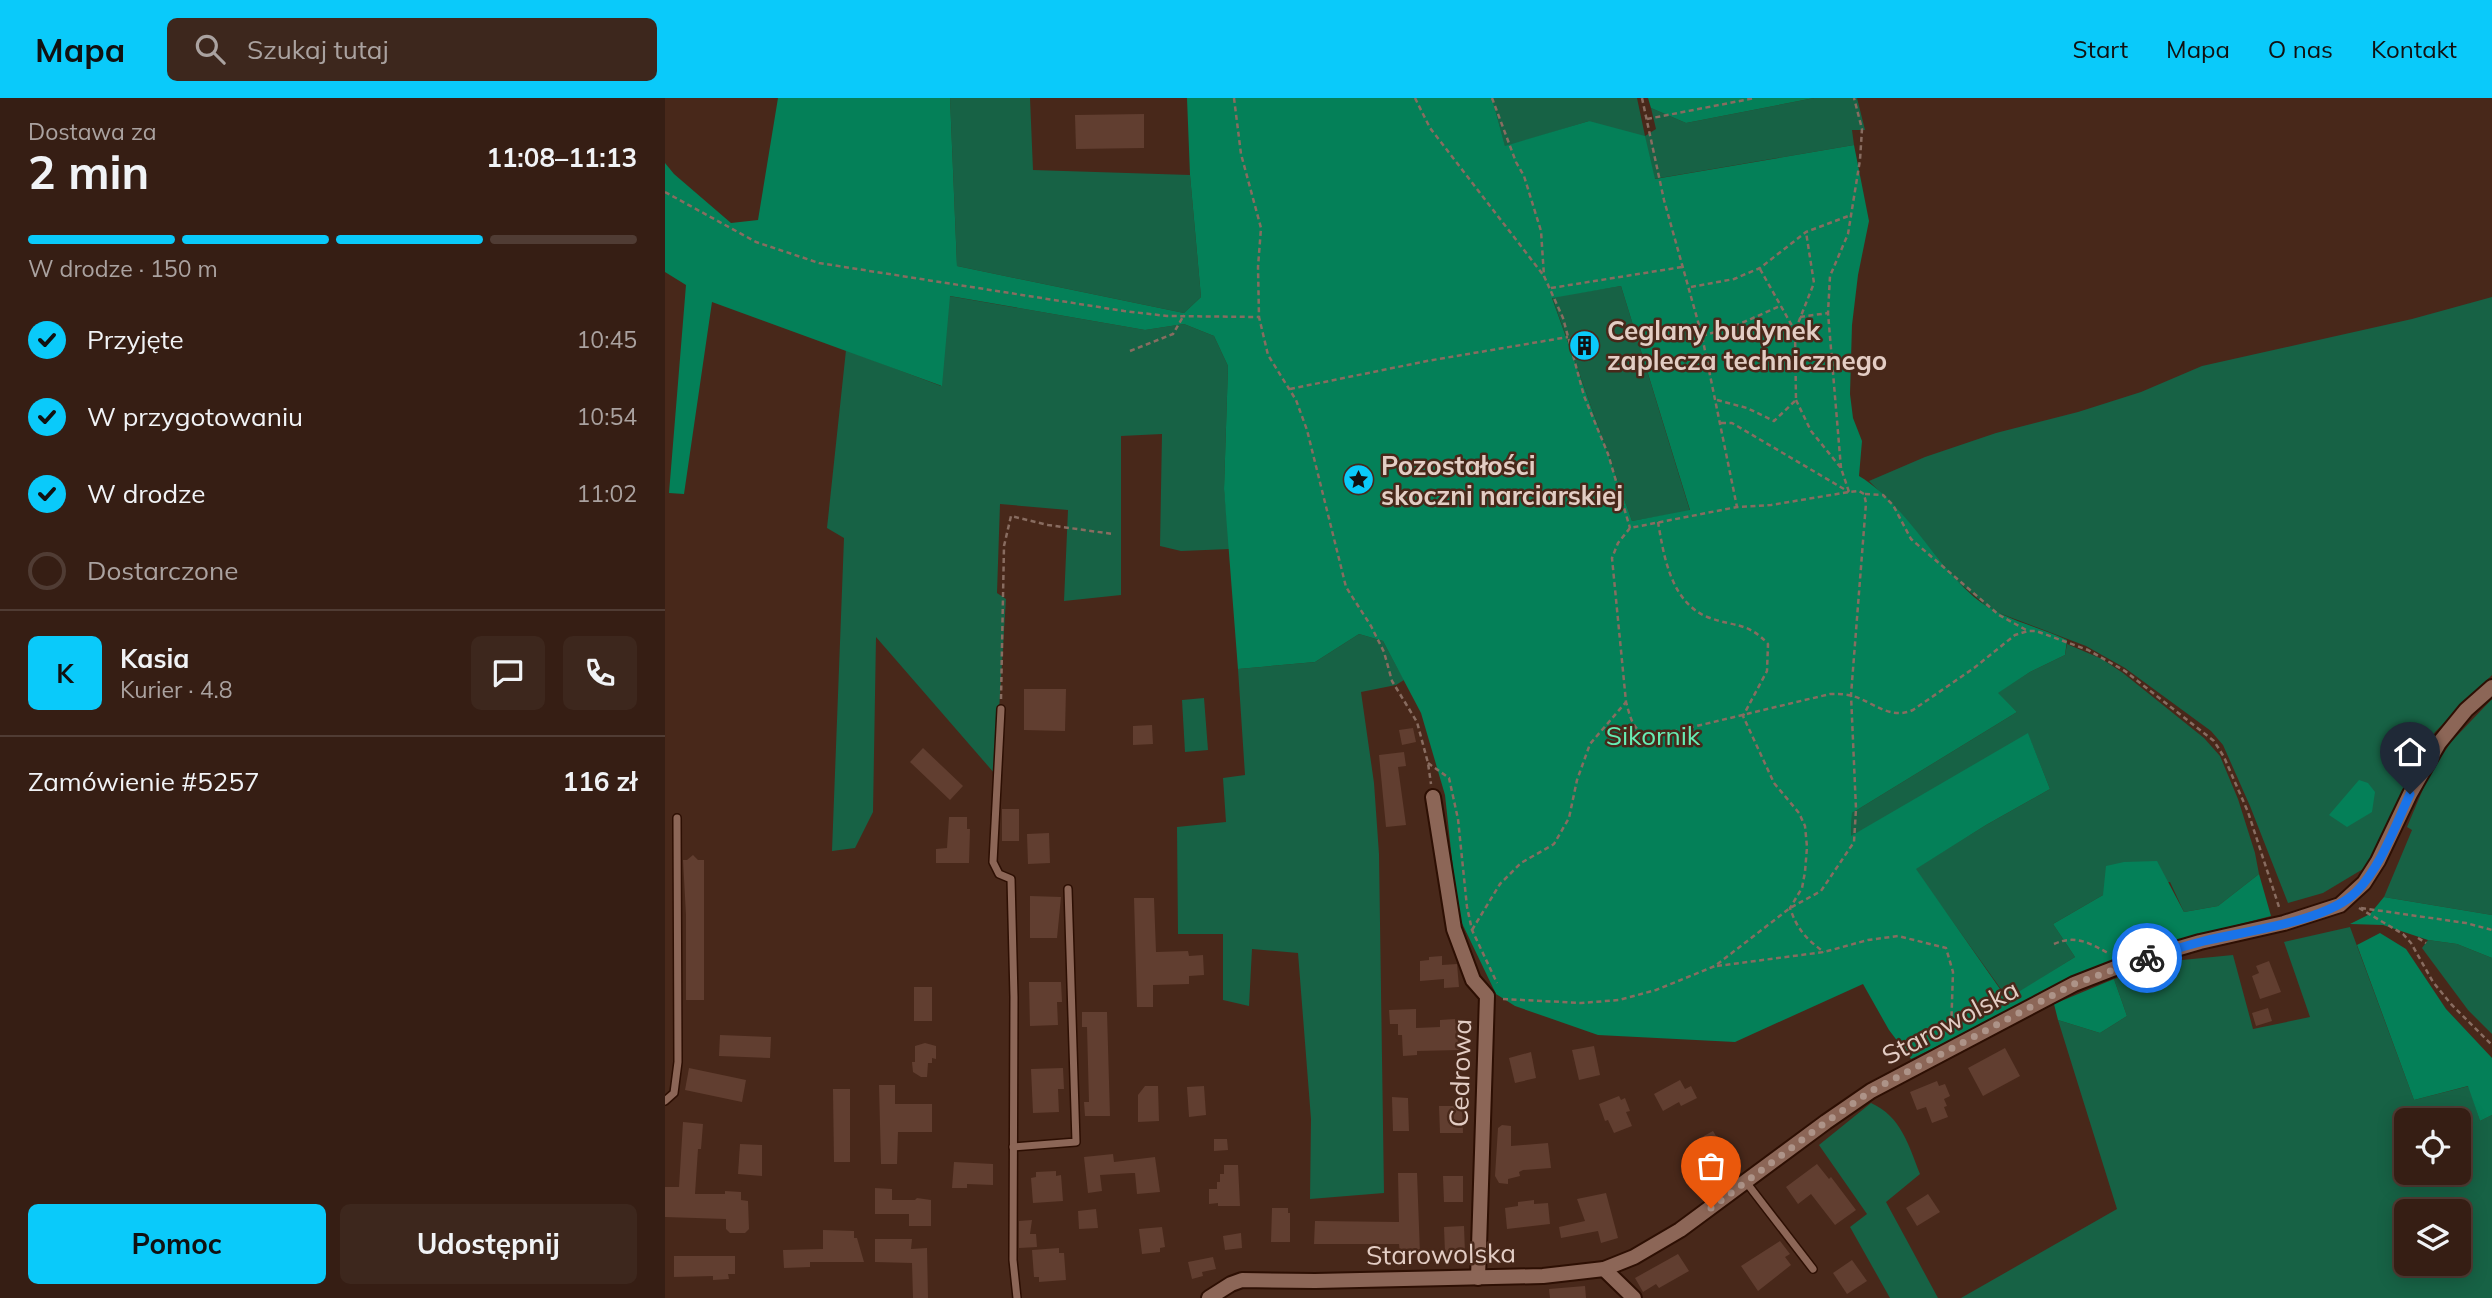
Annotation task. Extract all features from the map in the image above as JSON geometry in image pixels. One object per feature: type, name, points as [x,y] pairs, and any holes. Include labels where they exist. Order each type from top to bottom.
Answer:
[{"type":"street","points":[[2340,905],[2354,894],[2371,872],[2425,765],[2439,743],[2466,710],[2492,687]]},
{"type":"street","name":"Cedrowa","points":[[1433,797],[1454,929],[1473,980],[1493,992],[1478,1278]]},
{"type":"street","name":"Starowolska","points":[[1209,1298],[1242,1280],[1478,1278],[1543,1276],[1604,1269],[1634,1257],[1681,1230],[1857,1100],[2074,984],[2129,963],[2200,942],[2284,923],[2340,905]]},
{"type":"street","points":[[1604,1269],[1634,1298]]},
{"type":"lane","points":[[1001,709],[993,862],[999,874],[1011,879],[1014,997],[1013,1260],[1017,1298]]},
{"type":"lane","points":[[665,1101],[674,1093],[678,1062],[677,818]]},
{"type":"lane","points":[[1013,1147],[1076,1142],[1068,889]]},
{"type":"lane","points":[[1746,1182],[1813,1269]]},
{"type":"path","points":[[1234,98],[1241,154],[1261,228],[1258,267],[1259,317],[1268,355],[1290,389],[1307,430],[1346,587],[1371,626],[1384,652],[1392,681],[1417,722],[1431,777]]},
{"type":"path","points":[[1415,98],[1430,128],[1551,288],[1584,396],[1608,454],[1630,528]]},
{"type":"path","points":[[1492,98],[1524,176],[1541,231],[1544,276]]},
{"type":"path","points":[[1642,98],[1664,200],[1702,335],[1737,507]]},
{"type":"path","points":[[1647,119],[1755,98]]},
{"type":"path","points":[[1849,492],[1841,468],[1828,313],[1831,276],[1848,234],[1860,160],[1861,129],[1854,98]]},
{"type":"path","points":[[665,192],[756,242],[819,263],[1124,311],[1259,317]]},
{"type":"path","points":[[1689,287],[1734,279],[1760,268],[1806,232],[1851,215]]},
{"type":"path","points":[[1806,232],[1814,283],[1795,331],[1796,400],[1811,431],[1841,468]]},
{"type":"path","points":[[1551,288],[1684,267]]},
{"type":"path","points":[[1760,268],[1795,331]]},
{"type":"path","points":[[1702,335],[1735,326],[1780,306]]},
{"type":"path","points":[[1800,317],[1828,313]]},
{"type":"path","points":[[1130,351],[1173,334],[1184,315]]},
{"type":"path","points":[[1290,389],[1427,361],[1568,337]]},
{"type":"path","points":[[1716,400],[1747,408],[1774,421],[1796,400]]},
{"type":"path","points":[[1721,423],[1732,423],[1849,492]]},
{"type":"path","points":[[2028,631],[1999,615],[1911,539],[1893,505],[1883,495],[1849,492],[1771,505],[1737,507],[1630,528],[1618,543],[1612,558],[1626,702],[1631,721],[1637,730],[1648,736],[1830,694],[1851,695],[1894,715],[1903,714],[1974,668],[2015,635],[2028,631],[2036,631],[2105,659],[2149,689],[2214,741],[2224,757],[2248,812],[2284,923]]},
{"type":"path","points":[[1428,763],[1449,778],[1458,819],[1467,907],[1493,992],[1504,999],[1581,1003],[1619,1000],[1656,990],[1714,966],[1790,908],[1821,891],[1854,842],[1856,809],[1851,695],[1866,503],[1864,494]]},
{"type":"path","points":[[1001,709],[1005,546],[1011,516],[1048,525],[1114,534]]},
{"type":"path","points":[[1658,522],[1665,562],[1673,582],[1687,601],[1707,617],[1757,632],[1768,644],[1767,671],[1743,716]]},
{"type":"path","points":[[1472,930],[1500,884],[1521,863],[1554,844],[1569,818],[1577,780],[1590,744],[1626,702]]},
{"type":"path","points":[[1743,716],[1774,783],[1800,813],[1805,826],[1805,872],[1802,888],[1790,908],[1795,923],[1805,937],[1824,952]]},
{"type":"path","points":[[2340,905],[2466,923],[2492,930]]},
{"type":"path","points":[[2359,908],[2403,934],[2442,993],[2492,1045]]},
{"type":"path","points":[[1714,966],[1824,952],[1868,940],[1898,936],[1947,948],[1953,972],[1953,1021],[1949,1049]]},
{"type":"path","points":[[2418,938],[2426,943]]},
{"type":"path","points":[[2054,944],[2064,940],[2083,940],[2129,963]]},
{"type":"green space","name":"Sikornik","points":[[778,98],[950,98],[957,266],[1184,313],[1201,297],[1190,175],[1187,98],[1492,98],[1505,146],[1589,121],[1645,136],[1655,179],[1854,145],[1869,221],[1858,275],[1852,325],[1850,394],[1853,418],[1862,441],[1859,476],[1890,501],[1959,583],[1984,605],[2007,617],[2067,640],[2065,655],[2030,672],[1998,693],[2017,712],[1852,813],[1851,836],[2028,733],[2050,789],[1916,869],[2007,999],[2075,957],[2053,924],[2103,895],[2106,866],[2124,862],[2157,861],[2184,912],[2218,906],[2259,874],[2271,916],[2137,951],[1911,1059],[1889,1030],[1863,984],[1735,1042],[1598,1035],[1515,1006],[1496,994],[1458,915],[1445,795],[1421,713],[1383,641],[1359,634],[1315,662],[1238,669],[1224,489],[1228,366],[1214,336],[1184,324],[1145,330],[950,296],[942,386],[712,302],[684,494],[669,493],[686,285],[665,272],[665,163],[731,223],[758,220]],"holes":[[[1621,286],[1690,510],[1632,521],[1552,298]]]},
{"type":"green space","points":[[950,98],[1030,98],[1033,170],[1190,175],[1201,297],[1184,313],[957,266]]},
{"type":"green space","points":[[1492,98],[1637,98],[1645,136],[1656,129],[1651,108],[1686,123],[1814,98],[1857,98],[1865,130],[1852,130],[1854,145],[1654,179],[1589,121],[1505,147]]},
{"type":"green space","points":[[1648,98],[1814,98],[1686,123],[1651,108]]},
{"type":"green space","points":[[1621,286],[1690,511],[1632,521],[1552,297]]},
{"type":"green space","points":[[949,296],[1145,330],[1184,324],[1214,336],[1228,366],[1224,489],[1230,549],[1181,551],[1160,546],[1162,434],[1121,436],[1121,595],[1064,601],[1068,510],[1000,504],[997,593],[1006,599],[995,774],[876,637],[873,812],[855,848],[832,851],[844,538],[827,528],[846,350],[941,386]]},
{"type":"green space","points":[[2492,297],[2492,675],[2435,732],[2406,784],[2377,848],[2363,869],[2323,893],[2288,903],[2223,745],[2211,731],[2125,668],[2086,646],[1991,610],[1957,581],[1895,507],[1869,481],[1925,457],[1996,433],[2078,412],[2141,392],[2202,366],[2412,319]]},
{"type":"green space","points":[[1359,634],[1383,641],[1404,680],[1396,685],[1361,692],[1374,783],[1379,854],[1384,1193],[1310,1199],[1311,1119],[1298,953],[1252,949],[1249,1006],[1223,1000],[1223,934],[1178,934],[1177,827],[1226,822],[1223,778],[1245,775],[1238,669],[1315,662]]},
{"type":"green space","points":[[2067,644],[2102,659],[2123,673],[2204,738],[2220,756],[2238,799],[2259,874],[2218,906],[2184,912],[2170,882],[2103,895],[2053,924],[2075,957],[2008,999],[1915,869],[2050,789],[2028,734],[1851,837],[1852,813],[2017,712],[1997,693],[2030,672],[2065,655]]},
{"type":"green space","points":[[1204,698],[1208,750],[1185,752],[1182,700]]},
{"type":"green space","points":[[2492,699],[2492,915],[2384,897],[2412,830],[2407,827],[2429,775],[2451,742]]},
{"type":"green space","points":[[2359,780],[2368,783],[2375,792],[2372,812],[2347,827],[2329,815]]},
{"type":"green space","points":[[2384,897],[2492,915],[2492,958],[2457,944],[2428,940],[2383,925],[2350,924],[2370,914]]},
{"type":"green space","points":[[2350,927],[2414,1100],[2469,1086],[2480,1121],[2492,1115],[2492,1298],[1961,1298],[2117,1209],[2058,1020],[2100,1033],[2127,1016],[2114,979],[2172,961],[2233,955],[2253,1029],[2310,1017],[2284,942]]},
{"type":"green space","points":[[2380,933],[2406,949],[2446,1009],[2492,1058],[2492,1115],[2480,1121],[2468,1086],[2414,1100],[2357,945]]},
{"type":"green space","points":[[2428,940],[2457,944],[2492,958],[2492,1034],[2468,1010],[2422,948]]},
{"type":"green space","points":[[2114,979],[2127,1016],[2100,1033],[2058,1020],[2054,1004]]},
{"type":"green space","points":[[1871,1103],[1897,1124],[1920,1174],[1886,1202],[1938,1298],[1890,1298],[1850,1227],[1867,1214],[1819,1145]]},
{"type":"building","points":[[1144,114],[1144,148],[1076,149],[1075,115]]},
{"type":"building","name":"Ceglany budynek zaplecza technicznego","points":[[1589,336],[1592,351],[1579,354],[1576,339]]},
{"type":"building","points":[[1024,689],[1066,689],[1065,731],[1024,730]]},
{"type":"building","points":[[1152,725],[1153,744],[1133,745],[1133,726]]},
{"type":"building","points":[[1413,728],[1416,742],[1402,745],[1399,730]]},
{"type":"building","points":[[923,748],[963,786],[950,800],[910,762]]},
{"type":"building","points":[[1404,752],[1406,766],[1398,767],[1406,825],[1386,827],[1379,755]]},
{"type":"building","points":[[1002,809],[1019,809],[1019,841],[1002,841]]},
{"type":"building","points":[[949,817],[967,817],[967,829],[970,829],[969,863],[936,863],[936,849],[947,848]]},
{"type":"building","points":[[1049,833],[1050,863],[1028,864],[1027,834]]},
{"type":"building","points":[[693,855],[698,860],[704,860],[704,1000],[686,1000],[683,860]]},
{"type":"building","points":[[1030,896],[1061,897],[1057,938],[1030,938]]},
{"type":"building","points":[[1134,898],[1154,898],[1156,952],[1188,951],[1189,956],[1203,955],[1204,975],[1189,976],[1189,984],[1153,985],[1153,1007],[1137,1007]]},
{"type":"building","points":[[1442,956],[1442,965],[1457,964],[1459,987],[1444,988],[1444,979],[1420,981],[1420,961]]},
{"type":"building","points":[[2269,961],[2281,992],[2260,999],[2252,976],[2259,973],[2256,966]]},
{"type":"building","points":[[1029,982],[1061,982],[1062,1002],[1057,1002],[1058,1025],[1030,1026]]},
{"type":"building","points":[[914,987],[932,987],[932,1021],[914,1021]]},
{"type":"building","points":[[2268,1008],[2272,1021],[2256,1026],[2252,1013]]},
{"type":"building","points":[[1416,1009],[1416,1028],[1440,1027],[1440,1020],[1455,1019],[1459,1050],[1417,1051],[1417,1055],[1403,1056],[1402,1035],[1398,1035],[1398,1024],[1390,1024],[1389,1010]]},
{"type":"building","points":[[1082,1012],[1107,1012],[1110,1116],[1085,1116],[1084,1102],[1089,1102],[1087,1027],[1082,1027]]},
{"type":"building","points":[[720,1035],[771,1037],[770,1058],[719,1056]]},
{"type":"building","points":[[925,1043],[936,1046],[936,1059],[932,1058],[932,1063],[928,1063],[927,1077],[921,1077],[913,1072],[912,1062],[915,1062],[915,1046]]},
{"type":"building","points":[[1594,1046],[1600,1075],[1579,1080],[1572,1050]]},
{"type":"building","points":[[2005,1048],[2020,1076],[1983,1096],[1968,1068]]},
{"type":"building","points":[[1531,1052],[1536,1078],[1515,1083],[1509,1058]]},
{"type":"building","points":[[689,1068],[746,1080],[742,1102],[685,1090]]},
{"type":"building","points":[[1063,1068],[1064,1089],[1058,1089],[1059,1112],[1033,1113],[1031,1069]]},
{"type":"building","points":[[1680,1080],[1685,1089],[1691,1086],[1697,1098],[1681,1106],[1679,1102],[1663,1111],[1654,1094]]},
{"type":"building","points":[[1937,1081],[1939,1086],[1945,1084],[1950,1096],[1944,1099],[1948,1117],[1932,1123],[1926,1107],[1917,1110],[1910,1092]]},
{"type":"building","points":[[879,1085],[895,1085],[895,1104],[932,1104],[932,1132],[898,1132],[897,1164],[881,1164]]},
{"type":"building","points":[[1145,1086],[1158,1086],[1159,1121],[1138,1122],[1138,1095]]},
{"type":"building","points":[[1204,1086],[1206,1115],[1189,1117],[1187,1087]]},
{"type":"building","points":[[833,1089],[850,1089],[850,1162],[834,1162]]},
{"type":"building","points":[[1619,1096],[1621,1100],[1625,1098],[1630,1111],[1626,1112],[1632,1126],[1614,1133],[1608,1120],[1605,1121],[1599,1104]]},
{"type":"building","points":[[1392,1097],[1408,1098],[1409,1131],[1393,1131]]},
{"type":"building","points":[[1439,1106],[1462,1106],[1463,1133],[1440,1133]]},
{"type":"building","points":[[683,1122],[703,1124],[701,1149],[698,1149],[695,1194],[741,1192],[741,1200],[748,1201],[749,1229],[745,1233],[730,1233],[726,1229],[726,1219],[665,1217],[665,1187],[679,1187]]},
{"type":"building","points":[[1502,1125],[1511,1126],[1511,1146],[1548,1143],[1551,1168],[1523,1170],[1519,1172],[1520,1176],[1508,1179],[1508,1184],[1499,1183],[1495,1176],[1498,1128]]},
{"type":"building","points":[[1713,1131],[1725,1151],[1702,1163],[1691,1143]]},
{"type":"building","points":[[1214,1139],[1227,1139],[1228,1150],[1214,1151]]},
{"type":"building","points":[[740,1144],[762,1145],[762,1176],[738,1174]]},
{"type":"building","points":[[1113,1154],[1114,1162],[1155,1157],[1160,1192],[1137,1194],[1135,1173],[1132,1173],[1100,1175],[1102,1191],[1088,1193],[1084,1157]]},
{"type":"building","points":[[954,1162],[993,1164],[993,1185],[967,1184],[967,1188],[952,1188]]},
{"type":"building","points":[[1817,1164],[1829,1179],[1831,1177],[1856,1210],[1835,1225],[1811,1194],[1798,1204],[1786,1187]]},
{"type":"building","points":[[1224,1165],[1238,1165],[1240,1206],[1209,1204],[1209,1189],[1217,1189],[1220,1174],[1224,1174]]},
{"type":"building","points":[[1056,1171],[1056,1176],[1061,1175],[1063,1201],[1033,1203],[1031,1178],[1036,1177],[1036,1172]]},
{"type":"building","points":[[1398,1173],[1417,1173],[1420,1254],[1400,1255],[1399,1244],[1314,1244],[1315,1221],[1399,1222]]},
{"type":"building","points":[[1443,1176],[1463,1176],[1463,1202],[1444,1202]]},
{"type":"building","points":[[875,1188],[892,1189],[892,1200],[931,1200],[931,1226],[909,1226],[909,1214],[875,1214]]},
{"type":"building","points":[[1606,1193],[1618,1238],[1601,1243],[1598,1231],[1561,1238],[1559,1227],[1585,1221],[1577,1199]]},
{"type":"building","points":[[1928,1194],[1940,1212],[1917,1226],[1906,1208]]},
{"type":"building","points":[[1534,1200],[1534,1204],[1548,1203],[1550,1224],[1507,1229],[1505,1208],[1518,1206],[1518,1202]]},
{"type":"building","points":[[1272,1208],[1288,1208],[1290,1242],[1271,1242]]},
{"type":"building","points":[[1096,1209],[1098,1228],[1079,1229],[1078,1211]]},
{"type":"building","points":[[1032,1220],[1030,1234],[1036,1234],[1037,1247],[1019,1248],[1019,1221]]},
{"type":"building","points":[[1464,1226],[1465,1253],[1445,1253],[1444,1227]]},
{"type":"building","points":[[1162,1227],[1165,1247],[1160,1248],[1160,1252],[1142,1254],[1139,1229]]},
{"type":"building","points":[[823,1230],[854,1231],[854,1238],[857,1238],[864,1262],[810,1262],[810,1267],[784,1268],[783,1250],[823,1249]]},
{"type":"building","points":[[1241,1233],[1242,1248],[1225,1250],[1223,1236]]},
{"type":"building","points":[[875,1239],[912,1239],[911,1249],[927,1248],[928,1298],[913,1298],[912,1263],[875,1262]]},
{"type":"building","points":[[1780,1241],[1790,1254],[1785,1257],[1791,1265],[1758,1291],[1741,1266]]},
{"type":"building","points":[[1059,1248],[1059,1253],[1064,1253],[1066,1280],[1039,1282],[1039,1277],[1034,1277],[1032,1250]]},
{"type":"building","points":[[1678,1254],[1689,1271],[1659,1288],[1656,1284],[1643,1292],[1635,1278]]},
{"type":"building","points":[[674,1256],[735,1256],[735,1274],[728,1274],[729,1279],[713,1280],[713,1276],[674,1277]]},
{"type":"building","points":[[1213,1257],[1216,1269],[1202,1272],[1203,1276],[1192,1279],[1188,1262]]},
{"type":"building","points":[[1852,1260],[1867,1281],[1847,1294],[1833,1273]]},
{"type":"building","points":[[1585,1286],[1586,1298],[1550,1298],[1549,1289]]},
{"type":"way so far","points":[[1711,1208],[1871,1091],[2074,984],[2147,958]]},
{"type":"place","name":"Ceglany budynek zaplecza technicznego","points":[[1584,345]]},
{"type":"place","name":"Pozostałości skoczni narciarskiej","points":[[1358,480]]},
{"type":"route","points":[[2147,958],[2200,942],[2284,923],[2340,905],[2364,883],[2378,861],[2410,794]]}]
